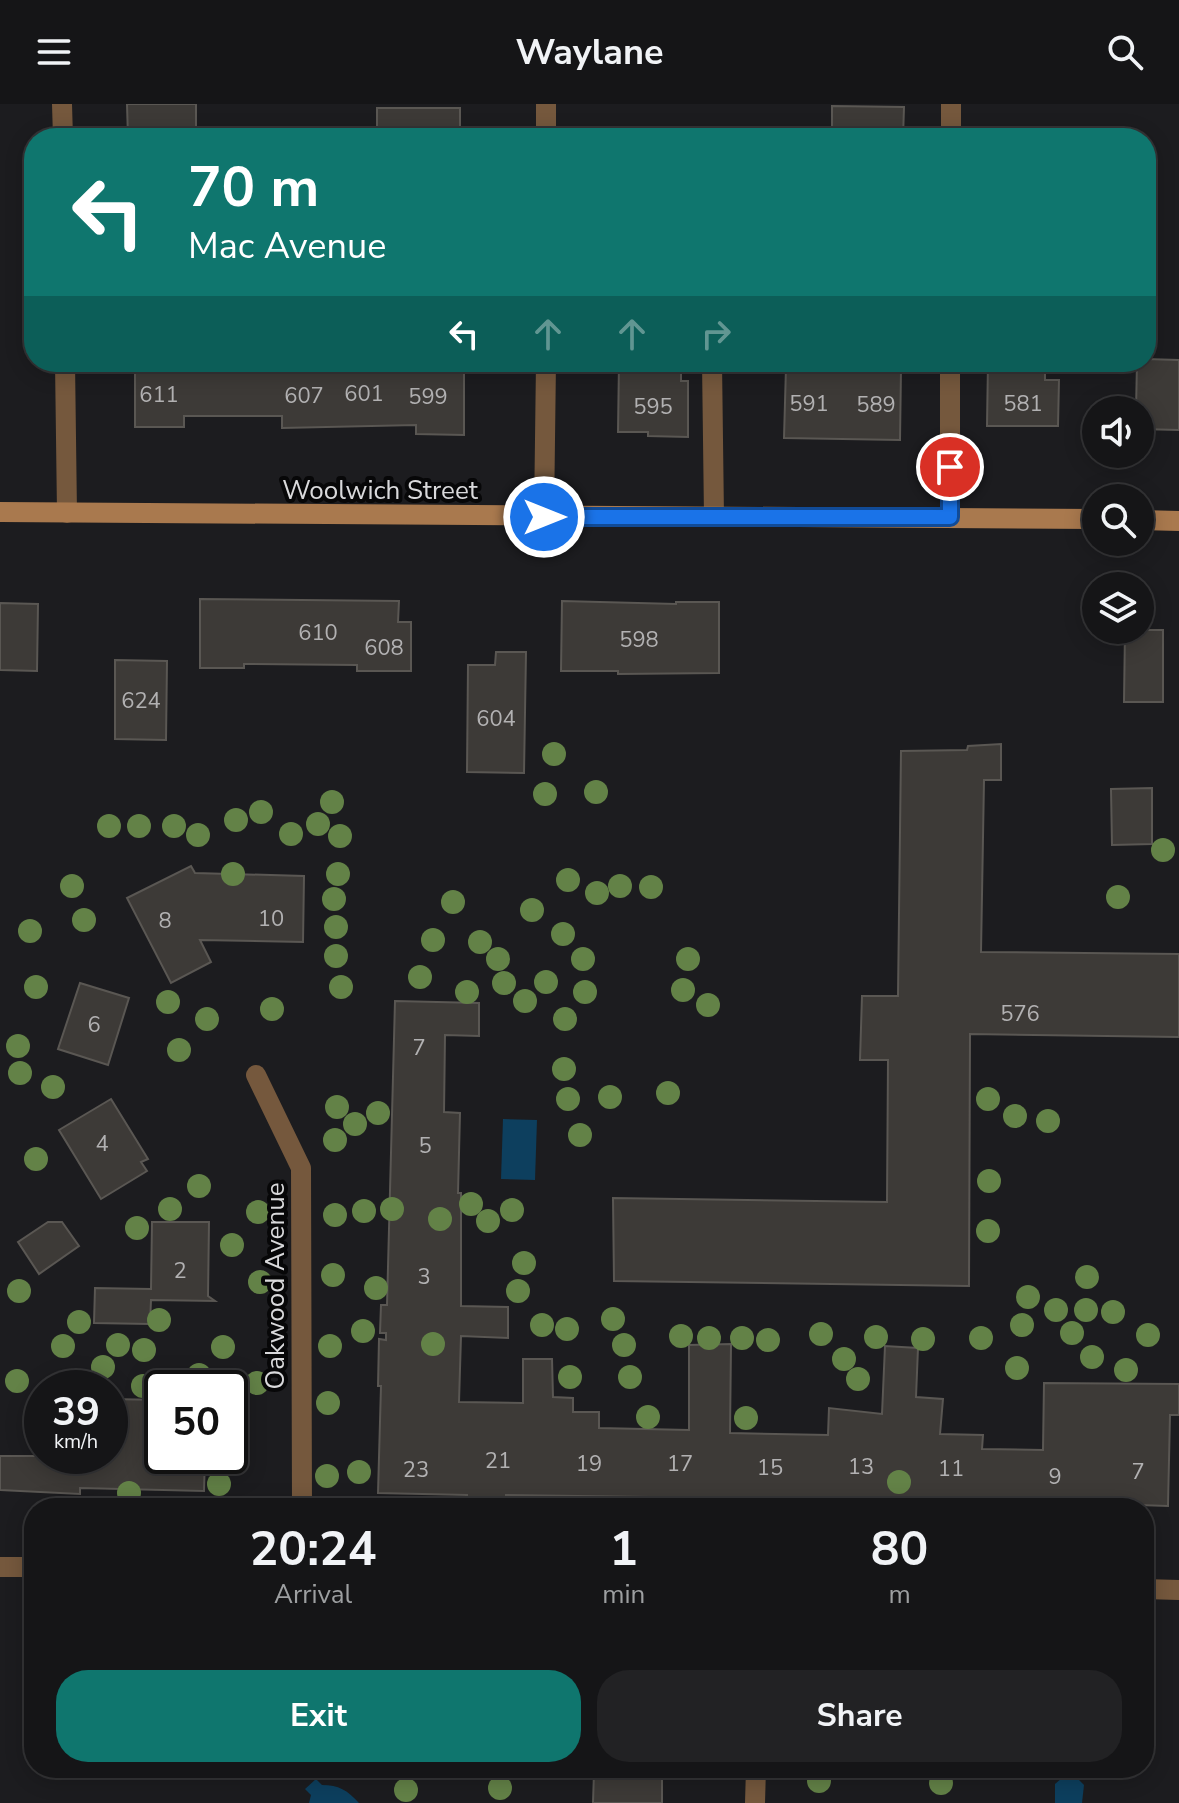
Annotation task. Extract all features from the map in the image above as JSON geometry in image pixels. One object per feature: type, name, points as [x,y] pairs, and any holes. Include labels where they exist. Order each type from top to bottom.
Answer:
[{"type":"main road","name":"Woolwich Street","points":[[0,512],[1082,519]]},
{"type":"main road","points":[[1154,520],[1179,521]]},
{"type":"street","points":[[62,104],[63,128]]},
{"type":"street","points":[[546,104],[546,128]]},
{"type":"street","points":[[951,104],[951,128]]},
{"type":"street","points":[[65,372],[67,513]]},
{"type":"street","points":[[544,517],[546,372]]},
{"type":"street","points":[[712,372],[714,517]]},
{"type":"street","points":[[950,372],[950,517]]},
{"type":"street","name":"Oakwood Avenue","points":[[256,1075],[301,1168],[302,1498]]},
{"type":"street","points":[[0,1567],[24,1567]]},
{"type":"street","points":[[1154,1589],[1179,1590]]},
{"type":"street","points":[[755,1803],[756,1778]]},
{"type":"water","points":[[503,1119],[537,1120],[535,1180],[501,1179]]},
{"type":"water","points":[[1062,1778],[1078,1779],[1084,1785],[1082,1803],[1055,1803],[1055,1784]]},
{"type":"water","points":[[316,1779],[322,1785],[342,1789],[359,1803],[309,1803],[311,1795],[305,1789]]},
{"type":"building","points":[[127,104],[196,104],[196,128],[128,128]]},
{"type":"building","points":[[832,106],[904,107],[903,128],[832,128]]},
{"type":"building","points":[[377,108],[460,108],[460,128],[377,128]]},
{"type":"building","points":[[1156,359],[1179,360],[1179,430],[1154,429],[1154,396],[1136,396],[1137,372],[1156,372]]},
{"type":"building","points":[[135,372],[464,372],[464,435],[416,434],[416,425],[282,428],[282,416],[184,416],[184,427],[135,427]]},
{"type":"building","points":[[619,372],[681,372],[681,381],[688,381],[688,437],[618,432]]},
{"type":"building","points":[[786,372],[901,372],[900,440],[784,438]]},
{"type":"building","points":[[988,372],[1045,372],[1045,380],[1059,380],[1058,426],[987,426]]},
{"type":"building","points":[[200,599],[399,601],[398,622],[411,622],[411,671],[357,671],[357,665],[244,664],[244,668],[200,668]]},
{"type":"building","points":[[562,601],[719,602],[719,673],[561,671]]},
{"type":"building","points":[[0,603],[38,604],[37,671],[0,670]]},
{"type":"building","points":[[1154,630],[1163,630],[1163,702],[1124,702],[1125,644],[1154,644]]},
{"type":"building","points":[[496,652],[526,652],[524,773],[467,772],[468,665],[495,665]]},
{"type":"building","points":[[115,660],[167,661],[166,740],[115,739]]},
{"type":"building","points":[[1001,744],[1001,780],[984,780],[981,952],[1179,954],[1179,1037],[970,1034],[969,1286],[614,1281],[613,1198],[887,1202],[888,1060],[860,1060],[862,996],[898,996],[901,751],[967,750],[968,746]]},
{"type":"building","points":[[1152,788],[1152,844],[1112,845],[1111,789]]},
{"type":"building","points":[[191,866],[195,873],[304,876],[303,942],[200,940],[211,962],[171,983],[127,898]]},
{"type":"building","points":[[80,983],[129,998],[108,1065],[58,1049]]},
{"type":"building","points":[[395,1001],[479,1003],[479,1036],[445,1035],[444,1112],[460,1113],[458,1193],[461,1193],[461,1306],[508,1307],[508,1338],[461,1336],[459,1402],[523,1403],[523,1359],[552,1359],[553,1397],[573,1398],[573,1412],[599,1412],[599,1428],[689,1430],[689,1345],[731,1344],[730,1433],[828,1435],[829,1408],[882,1414],[885,1346],[918,1348],[916,1397],[943,1399],[940,1434],[983,1435],[982,1449],[1043,1450],[1044,1383],[1179,1384],[1179,1415],[1170,1415],[1168,1506],[1154,1506],[1154,1498],[506,1495],[506,1498],[467,1498],[467,1495],[378,1493],[379,1339],[386,1340],[386,1333],[380,1333],[381,1305],[387,1305]]},
{"type":"building","points":[[111,1099],[148,1159],[141,1162],[147,1171],[101,1199],[59,1130]]},
{"type":"building","points":[[48,1222],[62,1222],[79,1246],[39,1274],[18,1242]]},
{"type":"building","points":[[152,1222],[209,1222],[208,1296],[215,1301],[151,1300],[150,1324],[94,1323],[95,1288],[151,1289]]},
{"type":"building","points":[[128,1399],[144,1400],[144,1474],[204,1474],[204,1491],[80,1488],[80,1494],[0,1490],[0,1456],[24,1456],[24,1474],[128,1474]]},
{"type":"building","points":[[594,1778],[662,1778],[662,1803],[593,1803]]},
{"type":"route","points":[[544,517],[950,517],[950,467]]}]
